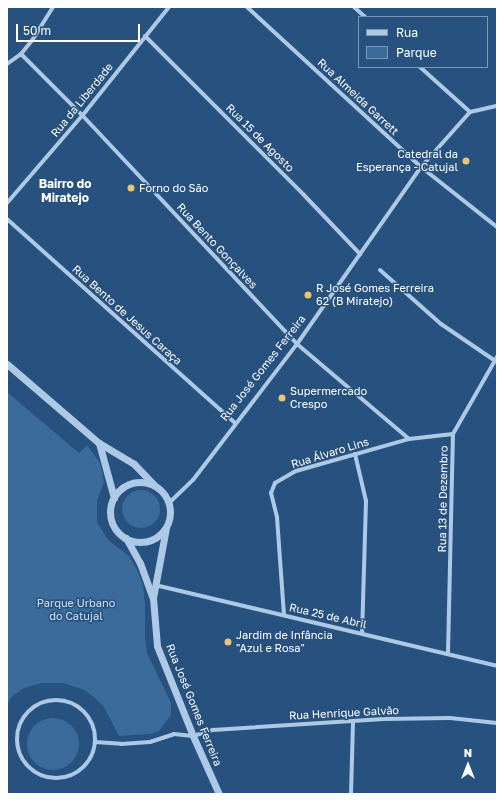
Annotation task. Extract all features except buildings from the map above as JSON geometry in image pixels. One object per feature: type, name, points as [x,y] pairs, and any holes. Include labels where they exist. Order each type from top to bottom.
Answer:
[{"type":"street","points":[[7,64],[21,54],[33,39],[53,7]]},
{"type":"street","name":"Rua da Liberdade","points":[[7,202],[82,115],[169,7]]},
{"type":"street","name":"Rua Almeida Garrett","points":[[247,7],[421,167],[497,226]]},
{"type":"street","points":[[354,7],[364,16]]},
{"type":"street","name":"Rua 15 de Agosto","points":[[145,36],[303,194],[360,254]]},
{"type":"street","name":"Rua Bento Gonçalves","points":[[21,54],[82,115],[298,344],[409,439]]},
{"type":"street","points":[[421,68],[470,112],[497,106]]},
{"type":"street","name":"Rua José Gomes Ferreira","points":[[169,503],[193,480],[235,423],[298,344],[421,167],[470,112]]},
{"type":"street","name":"Rua Bento de Jesus Caraça","points":[[7,219],[235,423]]},
{"type":"street","points":[[380,270],[441,324],[496,360]]},
{"type":"street","name":"Rua 13 de Dezembro","points":[[448,653],[453,434],[496,360]]},
{"type":"street","points":[[7,364],[99,443],[134,464],[166,496],[169,503],[169,518],[167,525],[161,533],[153,538],[135,541],[126,538],[119,533],[113,525],[110,516],[114,498],[119,490],[131,484],[145,482],[154,485]]},
{"type":"street","name":"Rua Álvaro Lins","points":[[284,615],[277,517],[271,493],[275,483],[296,471],[409,439],[453,434]]},
{"type":"street","points":[[99,443],[114,498]]},
{"type":"street","points":[[355,454],[366,501],[362,633]]},
{"type":"street","name":"Rua José Gomes Ferreira","points":[[167,525],[153,598],[157,646],[193,736],[219,794]]},
{"type":"street","name":"Rua José Gomes Ferreira","points":[[126,538],[140,563],[153,598]]},
{"type":"street","name":"Rua 25 de Abril","points":[[155,585],[448,653],[497,666]]},
{"type":"street","points":[[56,699],[69,701],[81,708],[89,717],[94,729],[95,742],[92,755],[85,766],[74,774],[62,778],[48,778],[36,773],[26,765],[19,754],[16,741],[17,728],[23,716],[38,704],[44,701],[56,699]]},
{"type":"street","name":"Rua Henrique Galvão","points":[[193,736],[213,730],[450,718],[497,724]]},
{"type":"street","points":[[350,794],[353,722]]},
{"type":"street","points":[[95,742],[121,744],[150,742],[174,734],[193,736]]},
{"type":"green space","name":"Parque Urbano do Catujal","points":[[7,392],[79,453],[87,445],[100,463],[104,482],[97,501],[97,522],[108,540],[129,556],[138,572],[143,585],[147,653],[171,703],[171,715],[159,731],[150,734],[119,736],[104,707],[95,698],[84,690],[63,683],[42,683],[24,688],[11,697],[7,705]]},
{"type":"green space","points":[[137,490],[145,490],[152,493],[157,498],[160,509],[157,520],[152,525],[145,528],[137,528],[130,525],[125,520],[122,513],[122,505],[125,498],[130,493]]},
{"type":"green space","points":[[53,718],[63,720],[71,726],[77,734],[79,744],[77,754],[71,762],[63,768],[53,770],[43,768],[35,762],[29,754],[27,744],[29,734],[35,726],[43,720]]},
{"type":"place","name":"Catedral da Esperança - Catujal","points":[[466,161]]},
{"type":"place","name":"Forno do São","points":[[131,188]]},
{"type":"place","name":"R José Gomes Ferreira 62 (B Miratejo)","points":[[308,295]]},
{"type":"place","name":"Supermercado Crespo","points":[[282,398]]},
{"type":"place","name":"Jardim de Infância \"Azul e Rosa\"","points":[[228,642]]},
{"type":"district","name":"Bairro do Miratejo","points":[[65,191]]}]
